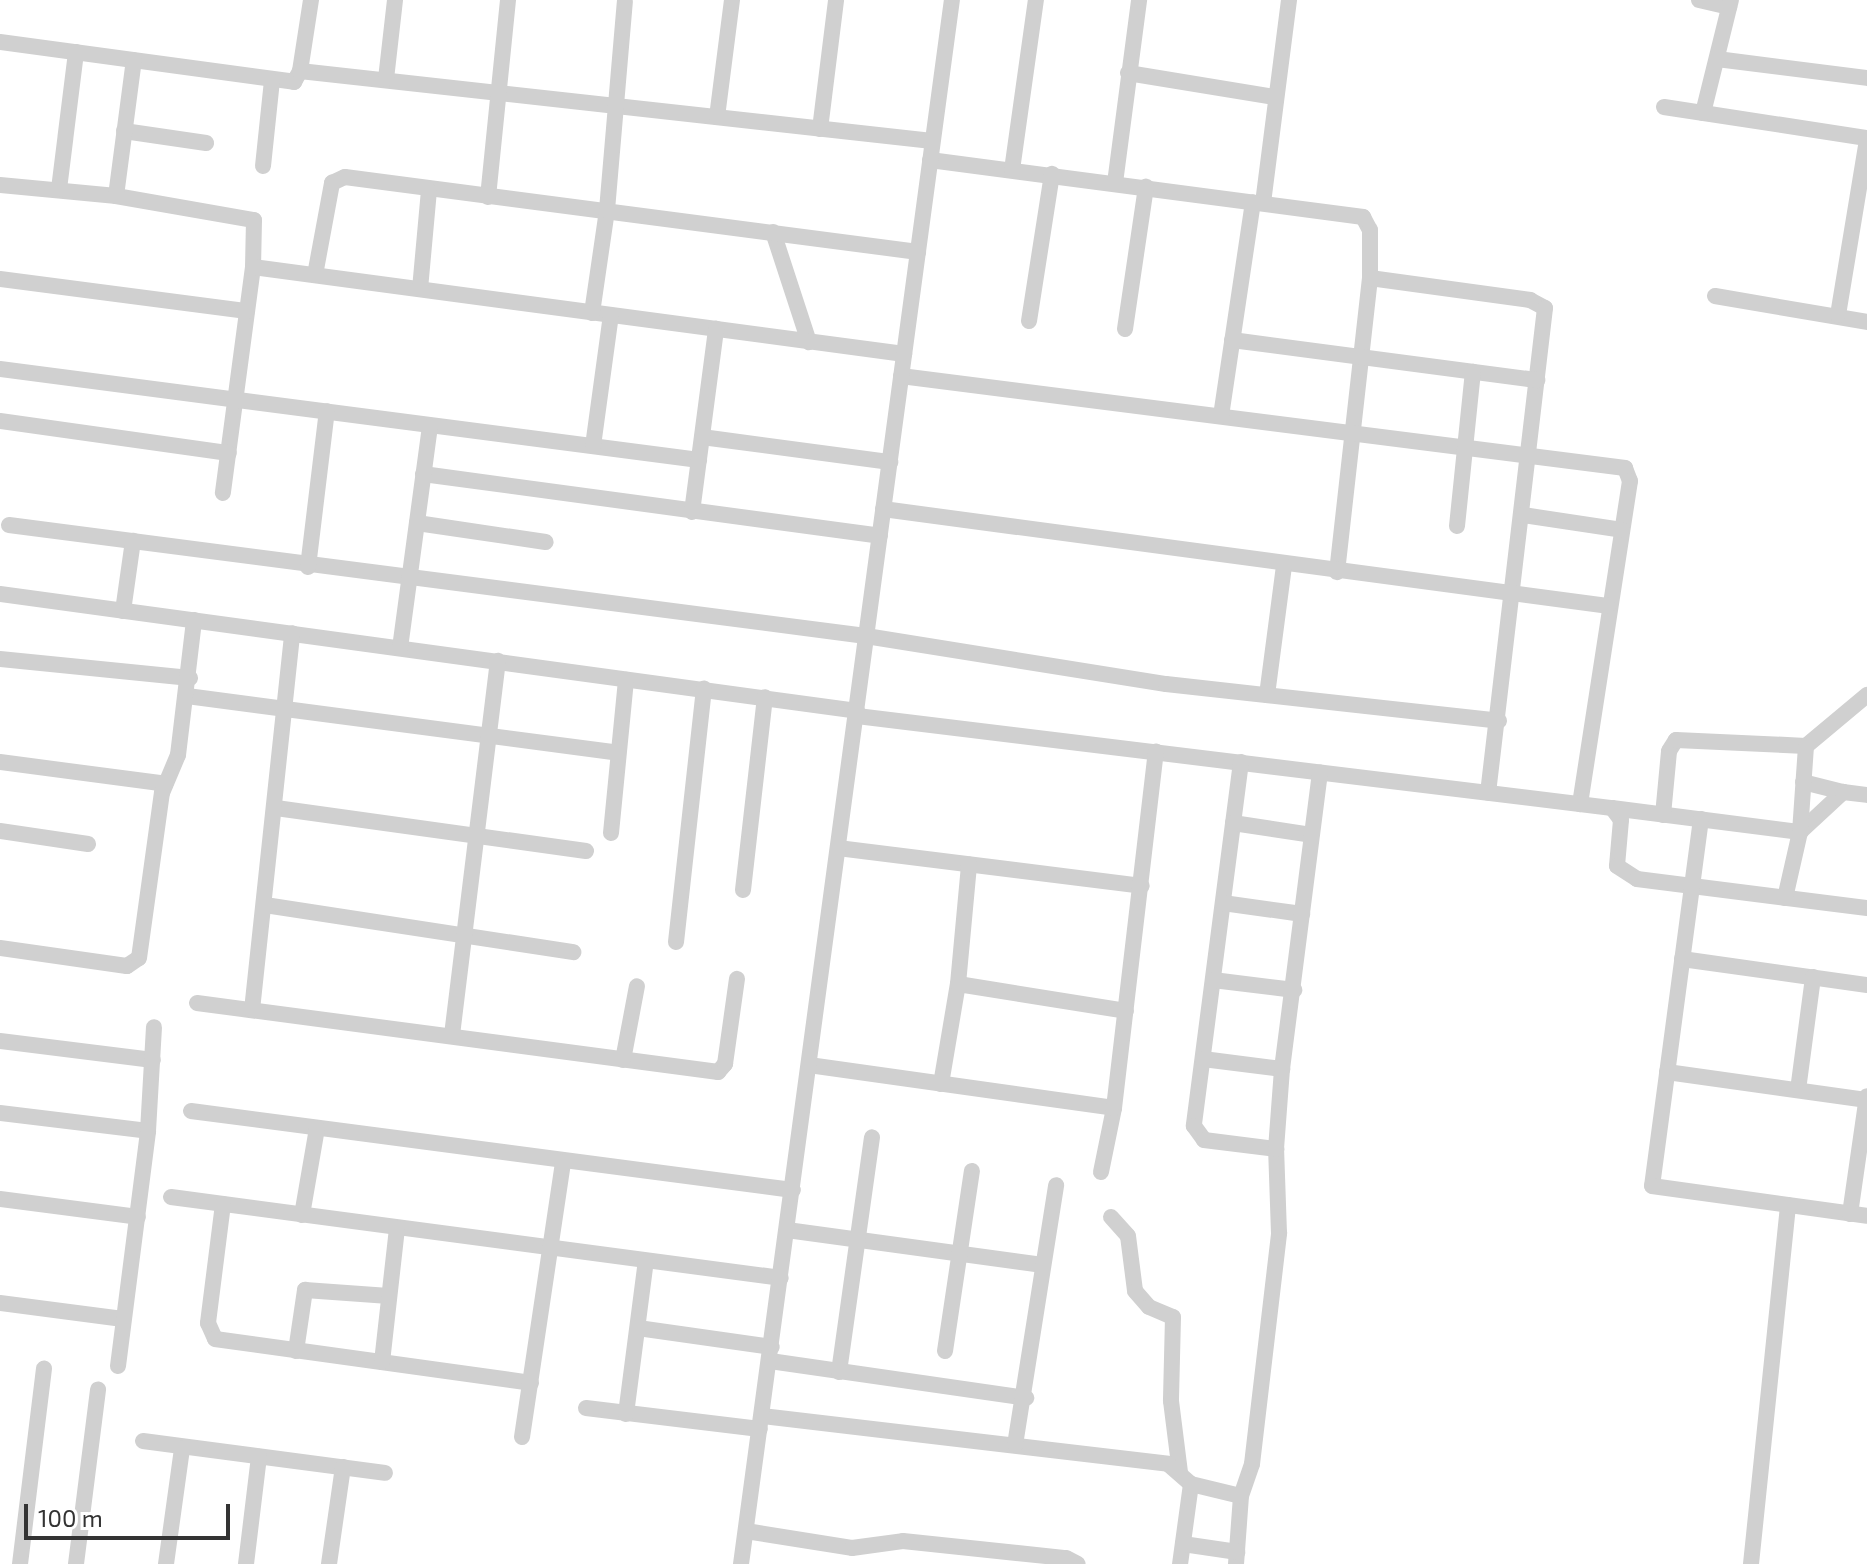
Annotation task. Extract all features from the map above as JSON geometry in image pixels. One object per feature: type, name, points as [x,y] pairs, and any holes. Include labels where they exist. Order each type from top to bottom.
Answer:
[{"type":"street","points":[[0,42],[294,82],[300,71],[311,0]]},
{"type":"street","points":[[386,79],[395,0]]},
{"type":"street","points":[[488,197],[508,0]]},
{"type":"street","points":[[717,117],[732,0]]},
{"type":"street","points":[[820,129],[836,0]]},
{"type":"street","points":[[741,1564],[952,0]]},
{"type":"street","points":[[1012,170],[1036,0]]},
{"type":"street","points":[[1115,183],[1139,0]]},
{"type":"street","points":[[1221,416],[1289,0]]},
{"type":"street","points":[[1699,0],[1730,4],[1703,113]]},
{"type":"street","points":[[592,313],[607,210],[625,2]]},
{"type":"street","points":[[59,189],[76,52]]},
{"type":"street","points":[[1717,59],[1867,78]]},
{"type":"street","points":[[116,196],[134,60]]},
{"type":"street","points":[[300,71],[932,141]]},
{"type":"street","points":[[1128,73],[1275,97]]},
{"type":"street","points":[[263,166],[272,81]]},
{"type":"street","points":[[1664,107],[1867,139],[1838,315]]},
{"type":"street","points":[[124,131],[206,143]]},
{"type":"street","points":[[930,160],[1363,217],[1370,230],[1370,278],[1356,437],[1337,572]]},
{"type":"street","points":[[1029,321],[1052,174]]},
{"type":"street","points":[[315,275],[329,193],[337,178],[918,252]]},
{"type":"street","points":[[0,185],[116,196],[251,217],[257,229],[223,493]]},
{"type":"street","points":[[1125,329],[1146,187]]},
{"type":"street","points":[[420,289],[429,191]]},
{"type":"street","points":[[773,232],[809,342]]},
{"type":"street","points":[[253,267],[904,354]]},
{"type":"street","points":[[1370,278],[1542,304],[1546,313],[1488,793]]},
{"type":"street","points":[[0,279],[247,311]]},
{"type":"street","points":[[1715,296],[1867,322]]},
{"type":"street","points":[[593,446],[611,315]]},
{"type":"street","points":[[692,512],[716,329]]},
{"type":"street","points":[[1232,340],[1537,380]]},
{"type":"street","points":[[0,369],[699,460]]},
{"type":"street","points":[[1457,526],[1473,372]]},
{"type":"street","points":[[901,376],[1221,416],[1356,437],[1625,468],[1630,481],[1608,606],[1580,804]]},
{"type":"street","points":[[308,567],[327,411]]},
{"type":"street","points":[[0,421],[229,453]]},
{"type":"street","points":[[400,648],[430,427]]},
{"type":"street","points":[[702,437],[890,462]]},
{"type":"street","points":[[423,474],[880,536]]},
{"type":"street","points":[[883,509],[1284,566],[1608,606]]},
{"type":"street","points":[[1523,515],[1622,530]]},
{"type":"street","points":[[417,523],[546,542]]},
{"type":"street","points":[[9,525],[308,567],[866,636],[1267,695],[1499,721]]},
{"type":"street","points":[[123,611],[133,541]]},
{"type":"street","points":[[1267,695],[1284,566]]},
{"type":"street","points":[[0,594],[765,697],[857,714],[1800,832]]},
{"type":"street","points":[[0,948],[127,966],[139,958],[166,784],[178,755],[190,678],[194,620]]},
{"type":"street","points":[[252,1010],[276,808],[292,633]]},
{"type":"street","points":[[0,659],[190,678]]},
{"type":"street","points":[[452,1035],[498,661]]},
{"type":"street","points":[[611,833],[626,680]]},
{"type":"street","points":[[676,942],[704,689]]},
{"type":"street","points":[[187,696],[286,706],[618,753]]},
{"type":"street","points":[[743,890],[765,697]]},
{"type":"street","points":[[1663,815],[1669,751],[1676,740],[1806,746],[1866,697]]},
{"type":"street","points":[[1785,898],[1800,832],[1806,746]]},
{"type":"street","points":[[1101,1172],[1114,1108],[1156,751]]},
{"type":"street","points":[[0,762],[166,784]]},
{"type":"street","points":[[1241,762],[1194,1126],[1200,1137],[1276,1149]]},
{"type":"street","points":[[1183,1544],[1236,1558],[1241,1496],[1252,1464],[1279,1233],[1276,1149],[1282,1069],[1320,772]]},
{"type":"street","points":[[1803,782],[1867,795]]},
{"type":"street","points":[[1800,832],[1843,792]]},
{"type":"street","points":[[276,808],[586,851]]},
{"type":"street","points":[[1612,808],[1621,820],[1616,856],[1621,870],[1651,883],[1867,908]]},
{"type":"street","points":[[1667,1072],[1867,1098],[1859,1215],[1652,1186],[1691,886],[1701,819]]},
{"type":"street","points":[[1233,823],[1311,835]]},
{"type":"street","points":[[0,831],[88,844]]},
{"type":"street","points":[[838,848],[1142,886]]},
{"type":"street","points":[[941,1084],[958,984],[969,865]]},
{"type":"street","points":[[1223,903],[1302,914]]},
{"type":"street","points":[[265,905],[573,952]]},
{"type":"street","points":[[1682,959],[1867,985]]},
{"type":"street","points":[[1798,1090],[1813,977]]},
{"type":"street","points":[[197,1003],[623,1060],[721,1070],[737,979]]},
{"type":"street","points":[[1213,980],[1294,990]]},
{"type":"street","points":[[958,984],[1126,1011]]},
{"type":"street","points":[[623,1060],[637,986]]},
{"type":"street","points":[[118,1366],[148,1131],[154,1027]]},
{"type":"street","points":[[0,1041],[153,1060]]},
{"type":"street","points":[[1203,1059],[1282,1069]]},
{"type":"street","points":[[809,1065],[1114,1108]]},
{"type":"street","points":[[191,1111],[793,1190]]},
{"type":"street","points":[[0,1113],[148,1131]]},
{"type":"street","points":[[302,1215],[317,1128]]},
{"type":"street","points":[[839,1372],[872,1137]]},
{"type":"street","points":[[522,1437],[563,1162]]},
{"type":"street","points":[[945,1351],[972,1171]]},
{"type":"street","points":[[1015,1445],[1026,1398],[1056,1185]]},
{"type":"street","points":[[171,1197],[781,1278]]},
{"type":"street","points":[[0,1199],[138,1217]]},
{"type":"street","points":[[223,1204],[207,1331],[215,1339],[531,1383]]},
{"type":"street","points":[[1751,1564],[1788,1205]]},
{"type":"street","points":[[1111,1217],[1128,1236],[1135,1291],[1149,1307],[1173,1317],[1171,1401],[1185,1478],[1180,1564]]},
{"type":"street","points":[[382,1362],[397,1229]]},
{"type":"street","points":[[787,1230],[1043,1265]]},
{"type":"street","points":[[626,1414],[646,1261]]},
{"type":"street","points":[[296,1351],[305,1290],[389,1296]]},
{"type":"street","points":[[0,1303],[123,1319]]},
{"type":"street","points":[[638,1328],[771,1354],[839,1372],[1026,1398]]},
{"type":"street","points":[[20,1564],[44,1368]]},
{"type":"street","points":[[76,1564],[98,1389]]},
{"type":"street","points":[[586,1408],[626,1414],[1015,1445],[1158,1462],[1185,1478],[1241,1496]]},
{"type":"street","points":[[143,1441],[385,1473]]},
{"type":"street","points":[[166,1564],[182,1448]]},
{"type":"street","points":[[246,1564],[259,1457]]},
{"type":"street","points":[[329,1564],[343,1467]]},
{"type":"street","points":[[746,1531],[874,1556],[903,1541],[1066,1558],[1078,1564]]}]
